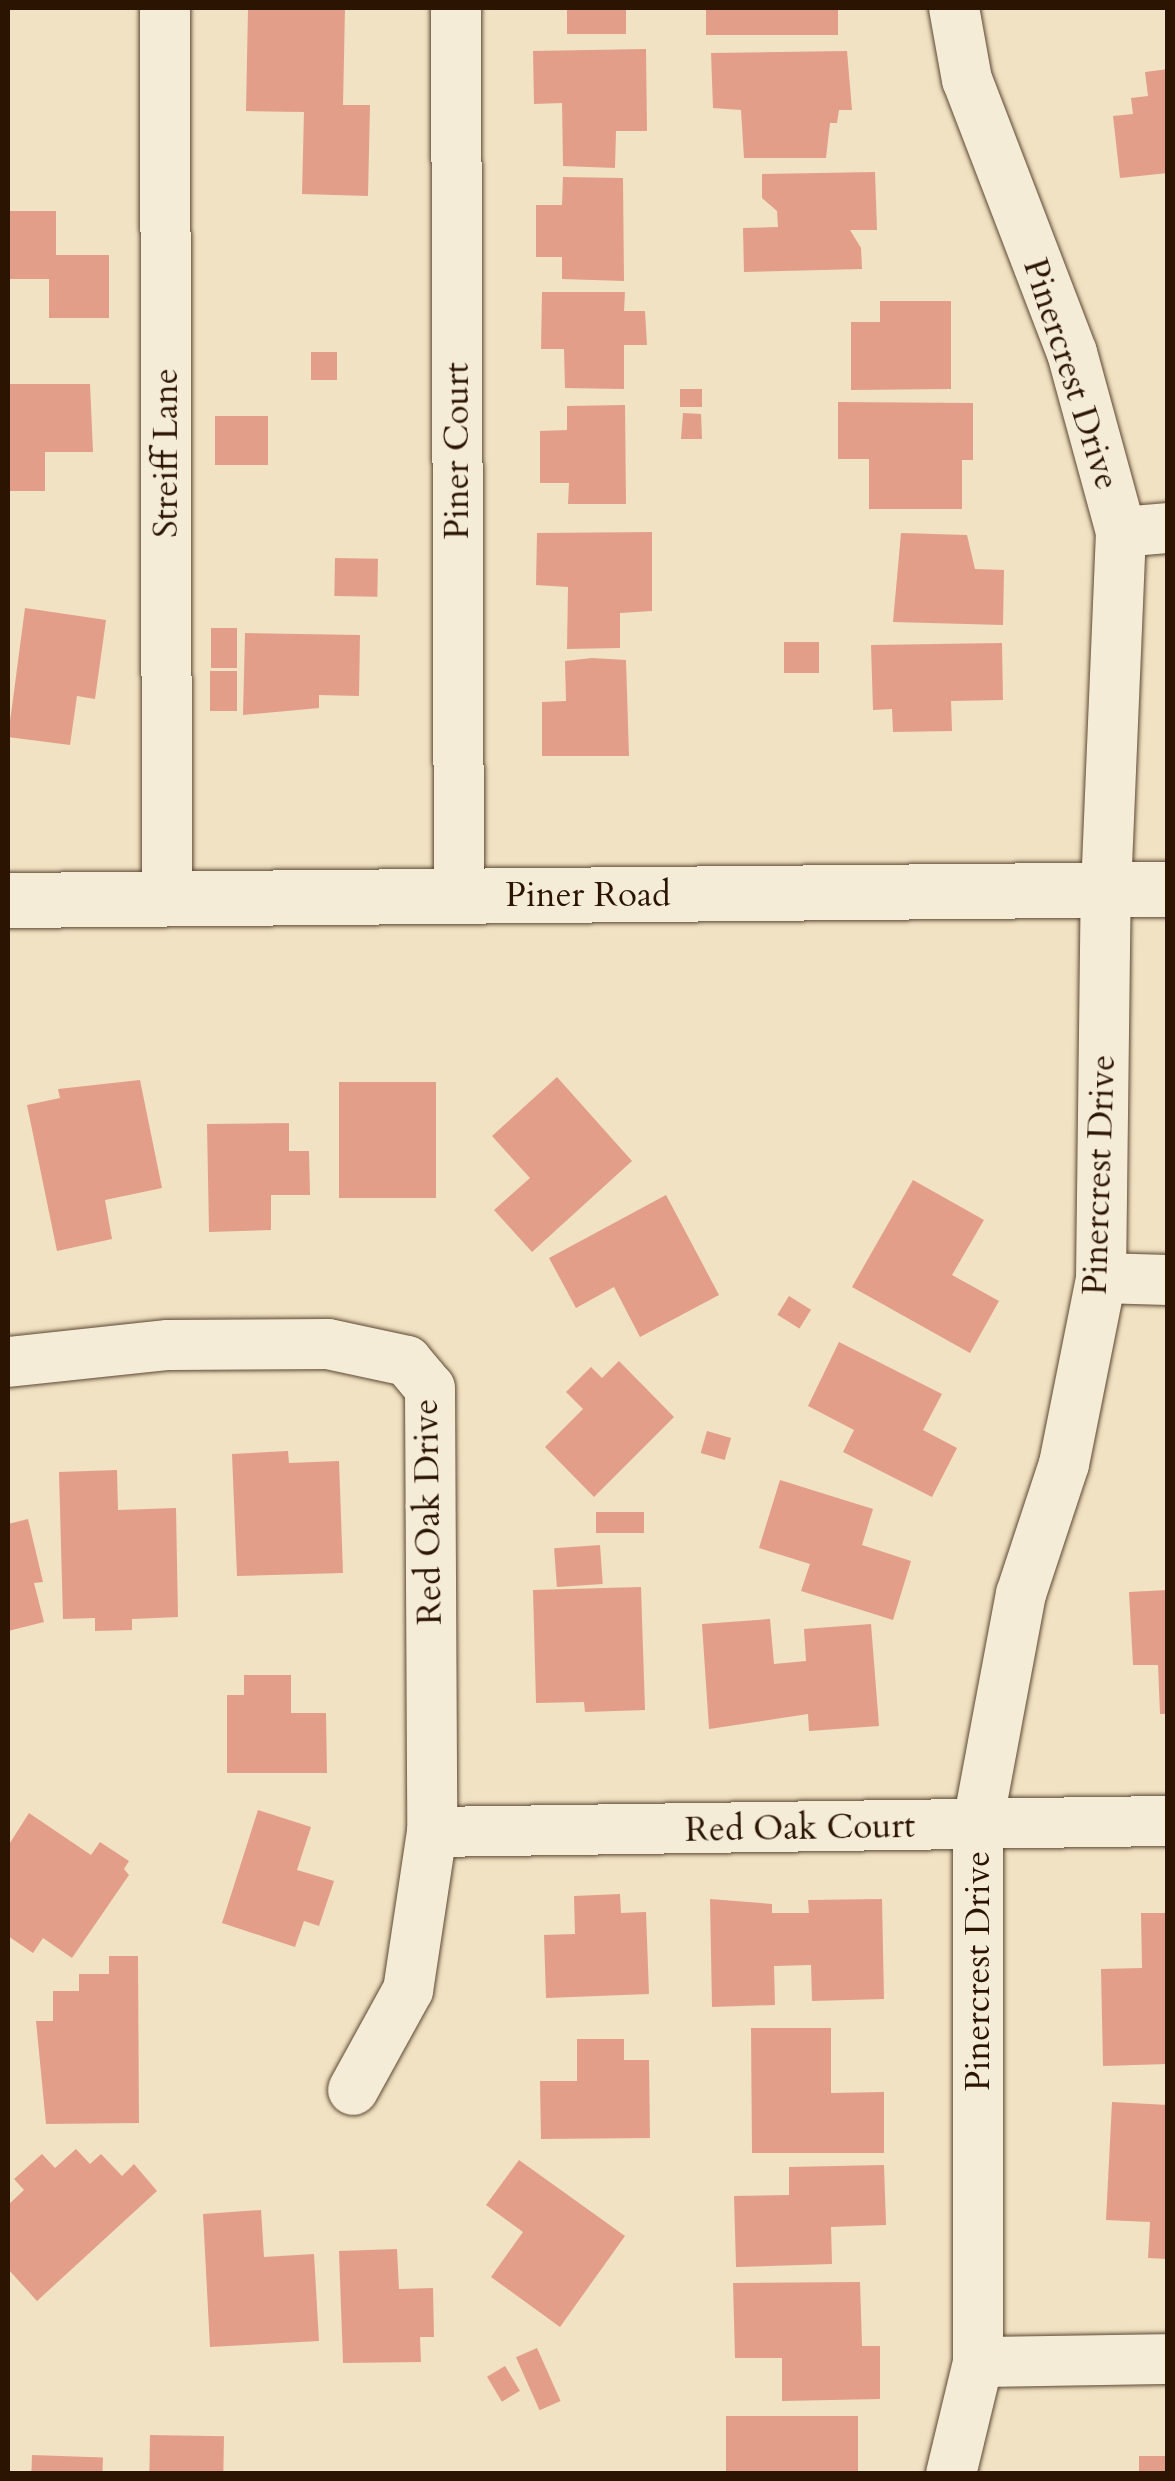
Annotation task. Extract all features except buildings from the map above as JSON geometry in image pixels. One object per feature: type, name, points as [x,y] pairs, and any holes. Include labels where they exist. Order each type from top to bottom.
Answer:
[{"type":"main road","name":"Piner Road","points":[[8,900],[1168,889]]},
{"type":"street","name":"Streiff Lane","points":[[165,8],[167,898]]},
{"type":"street","name":"Piner Court","points":[[456,8],[459,894]]},
{"type":"street","name":"Pinercrest Drive","points":[[950,2474],[978,2362],[978,1823],[1021,1594],[1064,1464],[1101,1278],[1106,890],[1144,530],[967,80],[954,8]]},
{"type":"street","points":[[1101,1278],[1168,1280]]},
{"type":"street","name":"Red Oak Drive","points":[[8,1362],[168,1345],[308,1344],[407,1361],[430,1388],[432,1832],[408,1990],[353,2090]]},
{"type":"street","name":"Red Oak Court","points":[[432,1832],[1168,1821]]},
{"type":"street","points":[[978,2362],[1168,2359]]}]
